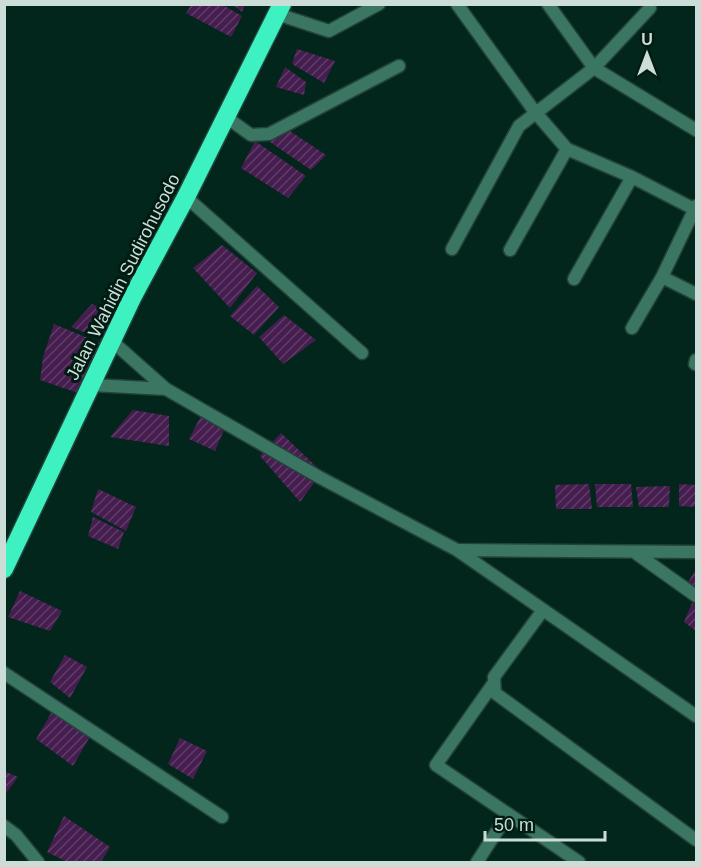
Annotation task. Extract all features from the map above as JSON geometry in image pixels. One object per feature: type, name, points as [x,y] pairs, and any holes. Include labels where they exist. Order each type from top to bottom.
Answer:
[{"type":"highway","name":"Jalan Wahidin Sudirohusodo","points":[[4,568],[133,296],[186,197],[279,9]]},
{"type":"street","points":[[279,9],[329,31],[379,4]]},
{"type":"street","points":[[457,4],[535,112],[567,149],[696,208],[662,277],[632,328]]},
{"type":"street","points":[[548,4],[594,68],[696,130]]},
{"type":"street","points":[[452,249],[519,126],[535,112],[566,92],[594,68],[650,8]]},
{"type":"street","points":[[226,117],[251,135],[269,134],[399,66]]},
{"type":"street","points":[[510,250],[567,149]]},
{"type":"street","points":[[574,279],[632,177]]},
{"type":"street","points":[[186,197],[362,353]]},
{"type":"street","points":[[662,277],[696,294]]},
{"type":"street","points":[[113,342],[166,389],[319,477],[457,550],[696,716]]},
{"type":"street","points":[[92,385],[166,389]]},
{"type":"street","points":[[457,550],[637,554],[696,552]]},
{"type":"street","points":[[637,554],[696,597]]},
{"type":"street","points":[[543,610],[494,677],[493,684],[436,765],[577,862]]},
{"type":"street","points":[[4,673],[222,817]]},
{"type":"street","points":[[493,684],[500,698],[696,840]]},
{"type":"street","points":[[477,862],[508,814]]},
{"type":"street","points":[[4,826],[16,835],[38,862]]},
{"type":"building","points":[[192,4],[221,4],[242,16],[231,37],[186,13]]},
{"type":"building","points":[[232,4],[245,4],[242,12]]},
{"type":"building","points":[[297,49],[335,61],[324,83],[292,64]]},
{"type":"building","points":[[285,67],[306,82],[304,95],[276,87]]},
{"type":"building","points":[[284,127],[326,155],[311,170],[270,142]]},
{"type":"building","points":[[255,141],[306,176],[288,198],[241,168]]},
{"type":"building","points":[[222,245],[257,273],[230,308],[193,268]]},
{"type":"building","points":[[257,286],[279,307],[254,335],[230,316]]},
{"type":"building","points":[[92,304],[118,314],[111,343],[71,327]]},
{"type":"building","points":[[284,315],[316,340],[283,364],[259,337]]},
{"type":"building","points":[[54,324],[107,346],[84,395],[40,380],[43,357]]},
{"type":"building","points":[[133,410],[169,416],[169,446],[110,437]]},
{"type":"building","points":[[203,412],[226,425],[215,451],[189,439]]},
{"type":"building","points":[[281,433],[322,472],[300,502],[260,456]]},
{"type":"building","points":[[589,484],[592,509],[556,509],[555,485]]},
{"type":"building","points":[[595,484],[631,484],[633,507],[597,507]]},
{"type":"building","points":[[679,484],[696,485],[696,507],[679,506]]},
{"type":"building","points":[[670,486],[669,507],[639,507],[636,487]]},
{"type":"building","points":[[98,489],[136,507],[126,531],[91,512]]},
{"type":"building","points":[[93,517],[124,532],[118,549],[88,536]]},
{"type":"building","points":[[696,569],[696,589],[687,584]]},
{"type":"building","points":[[20,591],[62,611],[50,631],[8,617]]},
{"type":"building","points":[[692,603],[696,605],[696,631],[684,622]]},
{"type":"building","points":[[65,655],[87,667],[70,698],[50,682]]},
{"type":"building","points":[[53,710],[92,733],[73,766],[36,739]]},
{"type":"building","points":[[180,738],[207,751],[193,779],[168,764]]},
{"type":"building","points":[[4,771],[18,777],[4,796]]},
{"type":"building","points":[[64,816],[110,847],[101,862],[67,862],[47,852]]}]
